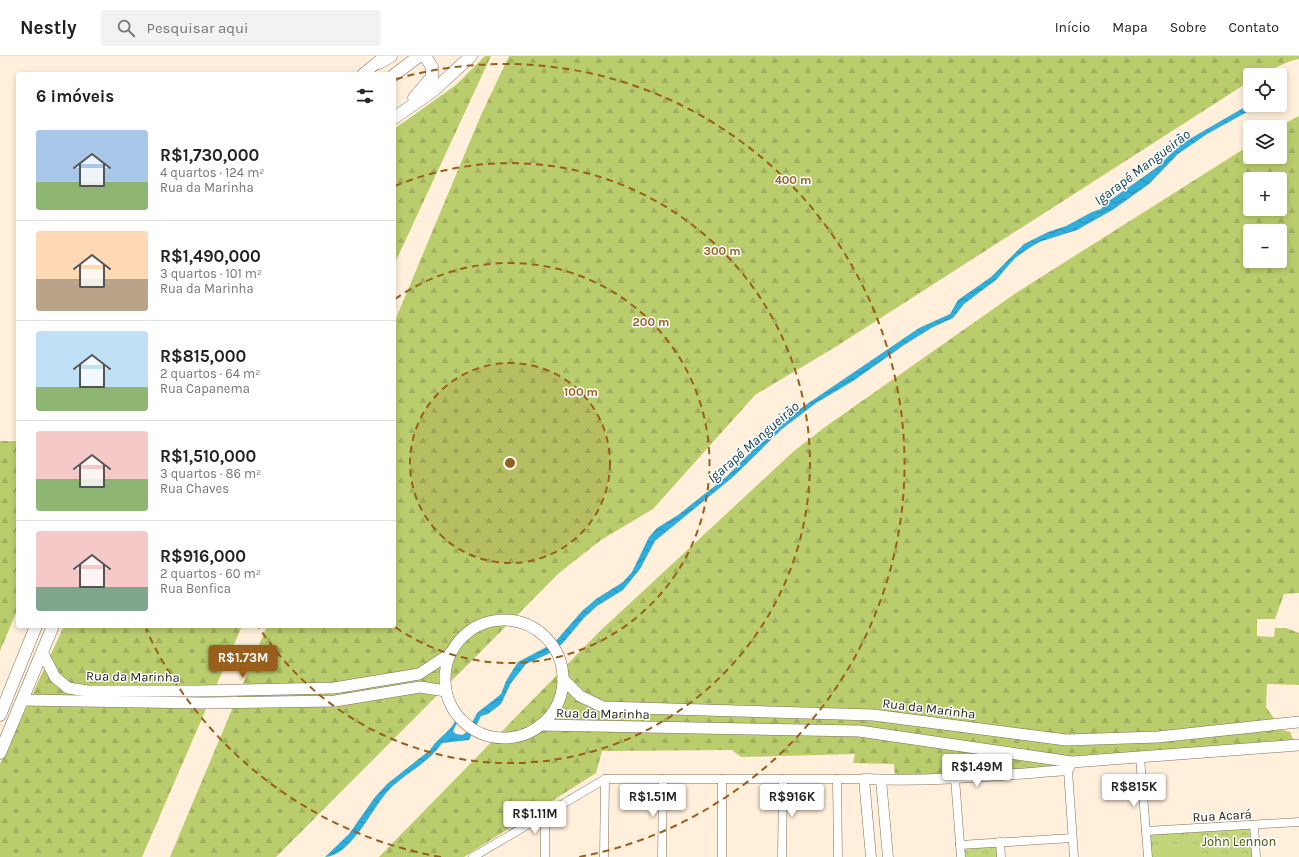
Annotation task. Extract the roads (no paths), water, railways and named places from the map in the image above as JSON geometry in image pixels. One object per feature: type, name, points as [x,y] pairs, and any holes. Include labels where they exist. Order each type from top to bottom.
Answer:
[{"type":"main road","points":[[366,72],[382,59],[391,56]]},
{"type":"main road","points":[[396,73],[419,56]]},
{"type":"main road","points":[[396,115],[420,92],[432,77],[432,67],[425,56]]},
{"type":"main road","points":[[396,116],[433,91],[471,56]]},
{"type":"main road","points":[[506,620],[529,625],[541,633],[550,643],[562,666],[563,679],[557,705],[550,716],[529,732],[503,738],[478,732],[466,724],[450,704],[444,678],[446,665],[451,653],[467,632],[491,621],[506,620]]},
{"type":"main road","points":[[0,753],[52,628]]},
{"type":"main road","points":[[0,715],[34,629]]},
{"type":"main road","name":"Rua da Marinha","points":[[42,652],[55,677],[68,688],[88,691],[334,688],[419,674],[451,653]]},
{"type":"main road","name":"Rua da Marinha","points":[[563,679],[580,696],[603,707],[873,715],[1066,740],[1158,737],[1299,722]]},
{"type":"main road","name":"Rua da Marinha","points":[[23,700],[202,703],[335,701],[420,687],[446,691]]},
{"type":"main road","name":"Rua da Marinha","points":[[540,725],[859,731],[1070,766],[1140,757],[1299,745]]},
{"type":"street","points":[[1140,757],[1148,857]]},
{"type":"street","name":"Rua da Marinha","points":[[605,779],[881,780],[955,778],[1070,766]]},
{"type":"street","points":[[1070,766],[1074,857]]},
{"type":"street","points":[[955,778],[961,857]]},
{"type":"street","points":[[473,857],[486,853],[545,814],[605,779]]},
{"type":"street","points":[[604,857],[605,779]]},
{"type":"street","points":[[662,857],[663,779]]},
{"type":"street","points":[[722,779],[722,857]]},
{"type":"street","points":[[782,857],[783,779]]},
{"type":"street","points":[[837,779],[838,857]]},
{"type":"street","points":[[864,779],[871,857]]},
{"type":"street","points":[[881,780],[888,857]]},
{"type":"street","points":[[866,803],[872,800],[883,803]]},
{"type":"street","points":[[545,814],[545,857]]},
{"type":"street","name":"Rua Acará","points":[[1146,831],[1299,822]]},
{"type":"street","points":[[1254,825],[1256,857]]},
{"type":"street","points":[[960,845],[1072,838]]},
{"type":"street","points":[[1000,842],[1001,857]]},
{"type":"water","points":[[1243,108],[1243,112],[1247,112],[1207,134],[1178,154],[1149,184],[1114,209],[1077,230],[1039,242],[1026,250],[1014,259],[996,280],[964,304],[953,318],[933,327],[904,345],[853,381],[816,403],[782,429],[733,477],[655,541],[640,569],[623,590],[597,606],[584,618],[562,644],[550,653],[526,664],[511,683],[501,704],[488,714],[481,716],[469,740],[442,743],[429,758],[390,789],[358,833],[342,850],[334,855],[325,857],[349,834],[375,797],[387,784],[430,750],[433,745],[449,730],[457,716],[457,723],[453,731],[456,734],[462,735],[467,732],[477,713],[501,694],[506,681],[518,662],[554,643],[582,611],[596,599],[623,582],[632,572],[649,537],[657,528],[678,515],[726,477],[782,421],[919,328],[950,314],[958,300],[991,277],[1024,244],[1101,209],[1106,203],[1156,168],[1181,144]]},
{"type":"water label","name":"Igarapé Mangueirão","points":[[1142,167]]},
{"type":"water label","name":"Igarapé Mangueirão","points":[[753,442]]},
{"type":"park label","name":"John Lennon","points":[[1239,841]]}]
